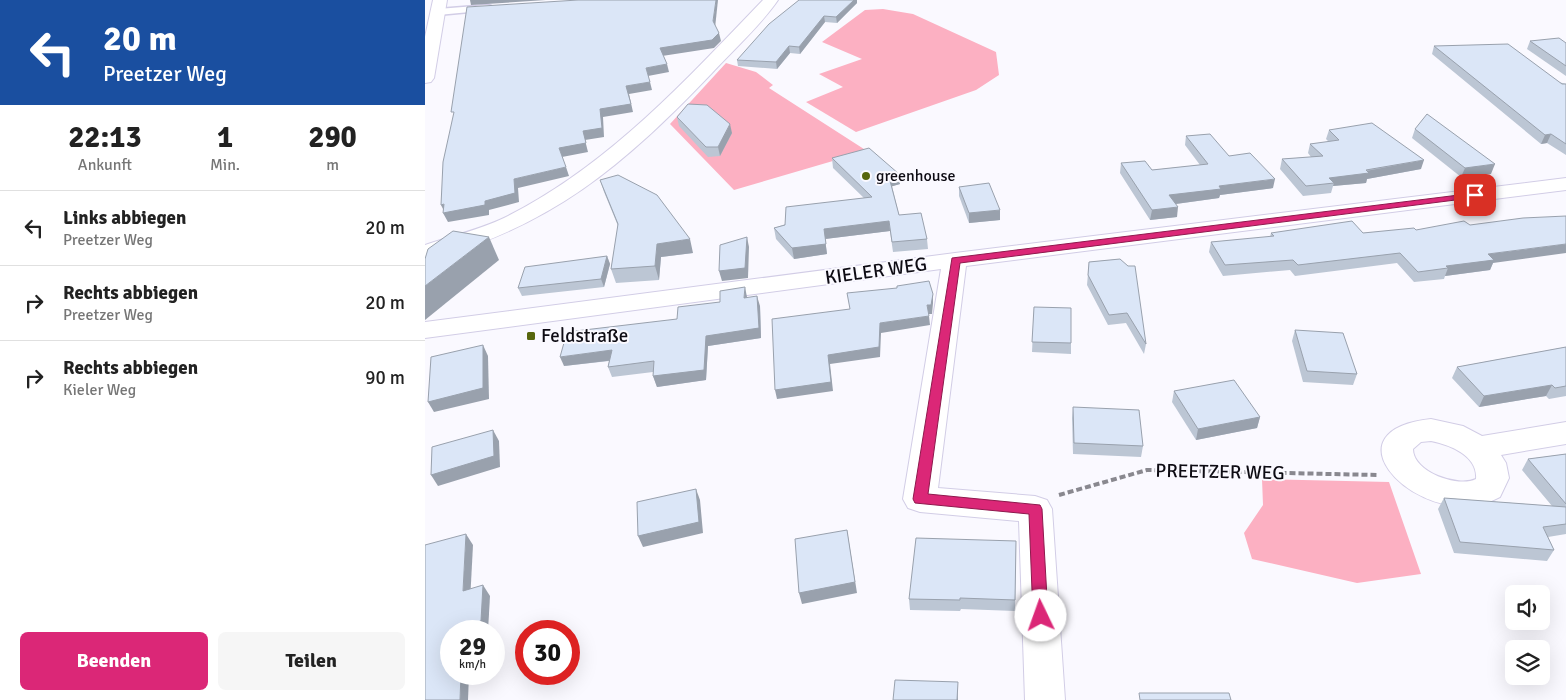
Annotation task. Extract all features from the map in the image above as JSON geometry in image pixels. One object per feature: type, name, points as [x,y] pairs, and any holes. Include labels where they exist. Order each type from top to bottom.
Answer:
[{"type":"street","points":[[425,253],[510,223],[553,200],[585,178],[630,143],[771,0]]},
{"type":"street","points":[[425,78],[439,6]]},
{"type":"street","name":"KIELER WEG","points":[[425,330],[955,260],[1566,184]]},
{"type":"street","points":[[955,260],[920,499],[1035,509],[1045,700]]},
{"type":"street","points":[[1431,430],[1452,434],[1478,448],[1489,462],[1493,474],[1491,485],[1482,492],[1468,496],[1453,495],[1423,485],[1411,476],[1398,459],[1398,445],[1413,432],[1431,430]]},
{"type":"street","points":[[1478,448],[1566,433]]},
{"type":"lane","points":[[439,6],[496,8]]},
{"type":"path","name":"PREETZER WEG","points":[[1035,509],[1056,496],[1147,470],[1411,476]]},
{"type":"shaded area","points":[[883,9],[913,14],[996,52],[999,75],[976,90],[856,132],[806,102],[843,87],[819,74],[862,59],[822,42],[865,10]]},
{"type":"shaded area","points":[[726,63],[756,72],[773,85],[769,88],[867,151],[734,190],[670,124]]},
{"type":"shaded area","points":[[1262,479],[1389,482],[1421,574],[1357,583],[1252,559],[1244,533],[1263,505]]},
{"type":"building","points":[[578,0],[716,0],[713,21],[719,33],[712,40],[660,48],[667,64],[646,68],[650,82],[626,86],[631,104],[600,109],[602,128],[583,131],[586,143],[559,148],[566,167],[514,179],[515,193],[485,201],[485,205],[443,213],[444,204],[441,205],[443,162],[454,112],[451,112],[467,7]]},
{"type":"building","points":[[799,0],[854,0],[836,17],[824,16],[799,47],[789,46],[776,62],[737,60],[769,24]]},
{"type":"building","points":[[1559,38],[1566,43],[1566,66],[1530,41]]},
{"type":"building","points":[[1508,44],[1562,84],[1566,84],[1566,144],[1551,134],[1545,135],[1434,46]]},
{"type":"building","points":[[688,104],[707,105],[730,124],[718,147],[706,147],[677,117]]},
{"type":"building","points":[[1427,114],[1495,164],[1465,168],[1415,129]]},
{"type":"building","points":[[1372,123],[1424,160],[1366,170],[1369,173],[1329,178],[1334,183],[1306,186],[1282,159],[1323,156],[1310,144],[1339,140],[1329,130]]},
{"type":"building","points":[[1210,134],[1229,156],[1250,153],[1275,179],[1219,186],[1221,189],[1169,195],[1178,207],[1152,210],[1121,163],[1145,161],[1152,170],[1208,164],[1186,136]]},
{"type":"building","points":[[869,148],[899,174],[889,177],[899,215],[921,213],[927,239],[892,242],[889,221],[824,229],[826,244],[792,248],[774,228],[785,225],[786,207],[872,197],[832,158]]},
{"type":"building","points":[[618,175],[657,195],[690,239],[657,244],[655,266],[611,269],[618,224],[600,180]]},
{"type":"building","points":[[989,183],[1000,210],[969,213],[959,187]]},
{"type":"building","points":[[1566,216],[1566,244],[1488,254],[1494,260],[1446,266],[1448,268],[1418,272],[1400,253],[1298,265],[1293,260],[1225,265],[1211,242],[1274,236],[1271,233],[1352,221],[1363,233],[1414,228],[1416,230],[1464,221],[1470,225],[1523,218]]},
{"type":"building","points":[[453,231],[489,237],[425,286],[425,259],[428,249]]},
{"type":"building","points":[[747,237],[745,268],[719,271],[720,245]]},
{"type":"building","points":[[607,256],[601,279],[518,288],[525,267]]},
{"type":"building","points":[[1120,259],[1128,266],[1135,266],[1146,344],[1127,313],[1109,315],[1088,275],[1089,262]]},
{"type":"building","points":[[929,281],[933,294],[931,305],[927,305],[929,316],[880,323],[879,347],[828,355],[831,382],[775,390],[772,319],[850,309],[847,293],[897,288],[897,286]]},
{"type":"building","points":[[745,287],[744,298],[757,296],[759,328],[706,336],[704,370],[653,376],[654,361],[608,367],[612,350],[560,357],[567,332],[677,319],[678,307],[720,302],[720,291]]},
{"type":"building","points":[[1034,307],[1071,308],[1071,343],[1032,342]]},
{"type":"building","points":[[1295,330],[1343,333],[1357,374],[1307,371]]},
{"type":"building","points":[[483,345],[483,388],[428,402],[431,357]]},
{"type":"building","points":[[1566,347],[1566,386],[1555,388],[1552,385],[1484,396],[1457,367]]},
{"type":"building","points":[[1234,380],[1260,417],[1198,429],[1174,391]]},
{"type":"building","points":[[1073,407],[1139,410],[1143,446],[1074,443]]},
{"type":"building","points":[[493,430],[494,456],[431,475],[432,447]]},
{"type":"building","points":[[1566,454],[1566,504],[1528,459]]},
{"type":"building","points":[[696,489],[699,522],[638,536],[637,502]]},
{"type":"building","points":[[1444,498],[1566,507],[1566,524],[1543,527],[1554,550],[1460,542]]},
{"type":"building","points":[[847,530],[855,582],[799,593],[795,539]]},
{"type":"building","points":[[466,534],[463,591],[483,585],[481,620],[440,620],[440,685],[461,685],[460,700],[425,700],[425,545]]},
{"type":"building","points":[[916,538],[1016,541],[1015,600],[909,599]]},
{"type":"building","points":[[895,680],[958,682],[957,700],[893,700]]},
{"type":"building","points":[[1139,693],[1229,693],[1231,700],[1140,700]]},
{"type":"place","name":"greenhouse","points":[[866,176]]},
{"type":"place","name":"Feldstraße","points":[[531,336]]},
{"type":"route","points":[[1041,616],[1035,509],[920,499],[955,260],[1475,195]]}]
